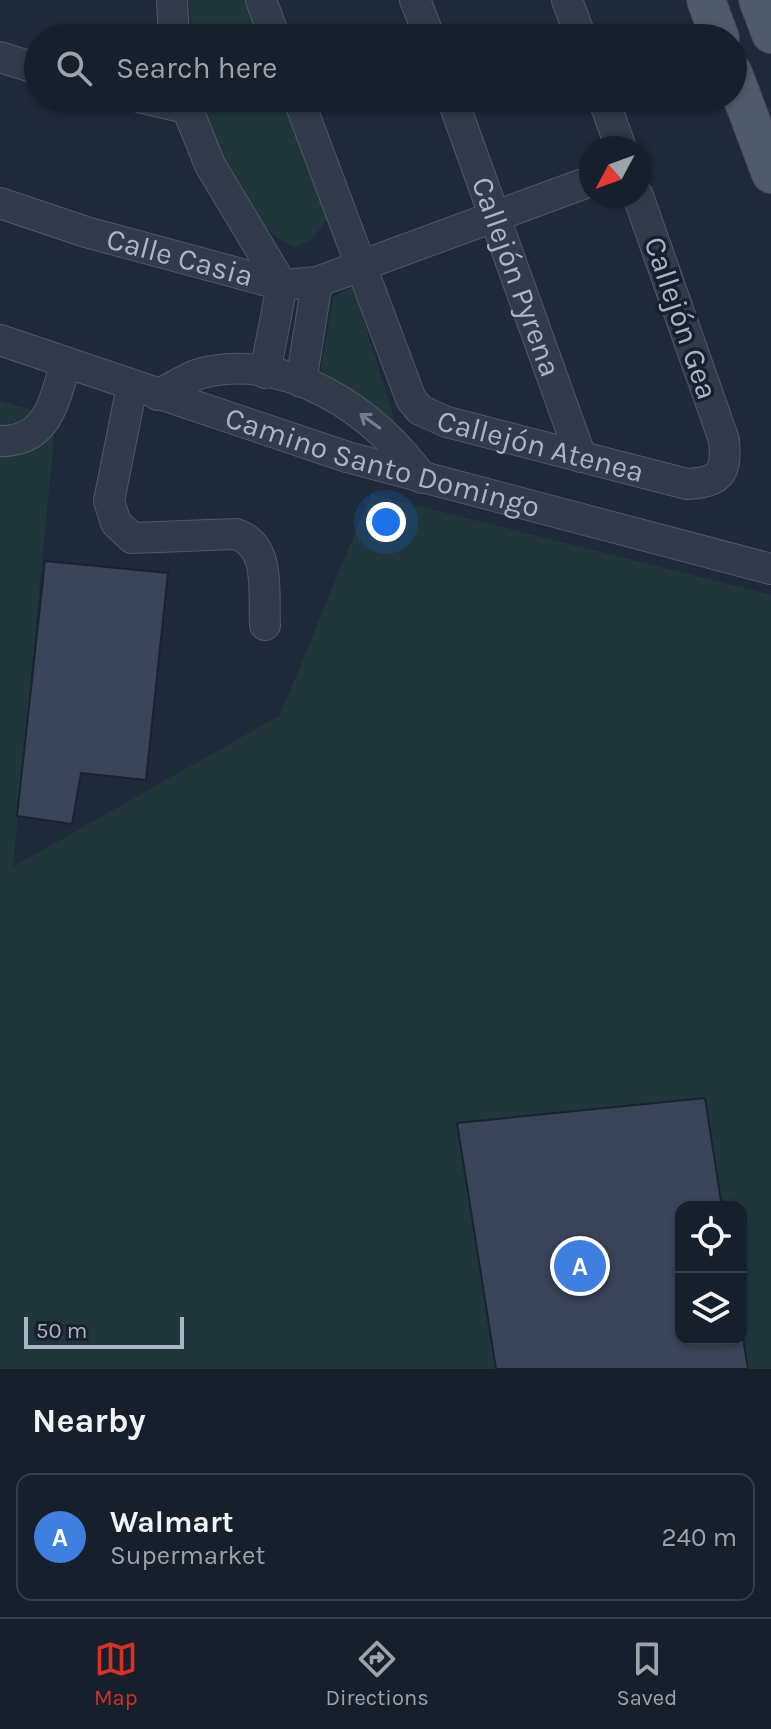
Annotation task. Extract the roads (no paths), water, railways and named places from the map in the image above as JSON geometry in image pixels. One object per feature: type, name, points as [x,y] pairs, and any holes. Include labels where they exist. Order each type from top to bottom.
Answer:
[{"type":"main road","points":[[706,0],[715,24]]},
{"type":"main road","points":[[747,110],[771,174]]},
{"type":"street","points":[[172,0],[173,24]]},
{"type":"street","points":[[261,0],[270,24]]},
{"type":"street","points":[[415,0],[424,24]]},
{"type":"street","points":[[567,0],[576,24]]},
{"type":"street","points":[[0,57],[24,65]]},
{"type":"street","points":[[188,112],[210,165],[282,285],[265,373]]},
{"type":"street","name":"Callejón Atenea","points":[[303,112],[411,399],[420,410],[447,422],[687,484],[705,483],[723,470],[724,440]]},
{"type":"street","name":"Callejón Pyrena","points":[[457,112],[581,457]]},
{"type":"street","points":[[608,112],[617,136]]},
{"type":"street","name":"Calle Casia","points":[[0,203],[86,232],[282,285],[317,282],[579,185]]},
{"type":"street","name":"Callejón Gea","points":[[642,208],[724,440]]},
{"type":"street","points":[[301,382],[317,282]]},
{"type":"street","name":"Camino Santo Domingo","points":[[0,340],[145,391],[422,478],[766,574]]},
{"type":"street","points":[[0,441],[27,438],[43,423],[66,363]]},
{"type":"street","points":[[265,625],[260,551],[251,539],[236,534],[132,538],[116,523],[109,501],[145,391],[200,373],[239,369],[301,382],[339,400],[377,426],[422,478]]},
{"type":"place","name":"Walmart","points":[[580,1266]]}]
